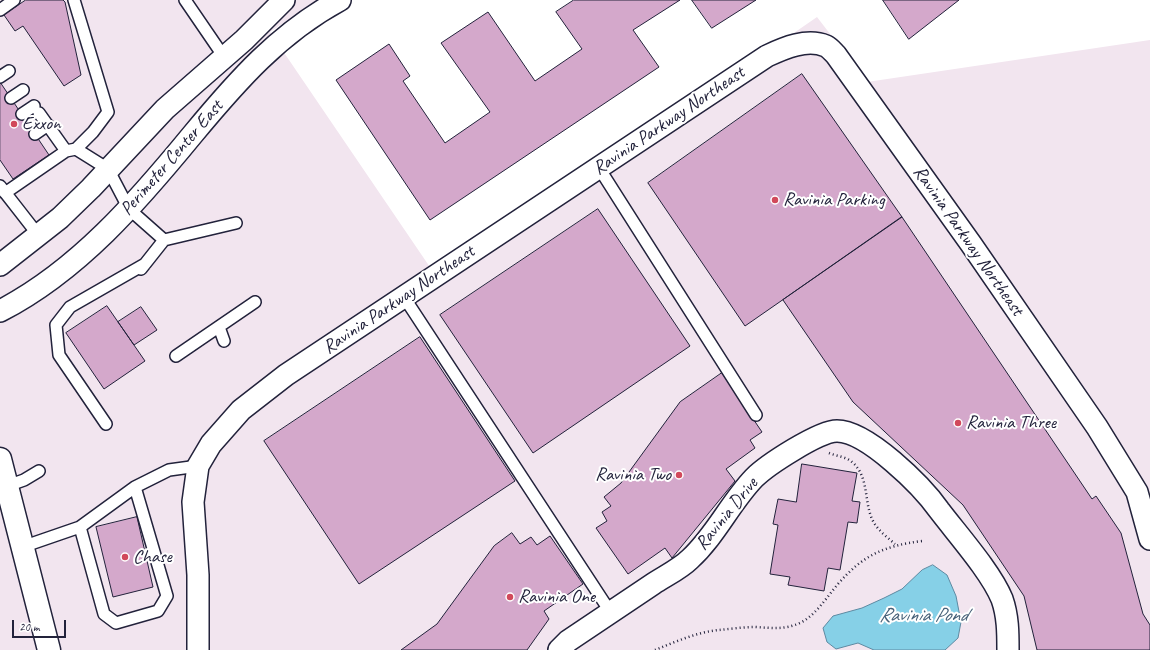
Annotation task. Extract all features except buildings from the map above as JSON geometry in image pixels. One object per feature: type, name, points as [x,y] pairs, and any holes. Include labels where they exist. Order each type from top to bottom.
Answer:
[{"type":"main road","points":[[0,459],[49,650]]},
{"type":"street","name":"Perimeter Center East","points":[[0,265],[39,236],[60,218],[165,109],[244,40],[284,0]]},
{"type":"street","name":"Perimeter Center East","points":[[0,311],[23,299],[51,279],[100,237],[129,209],[244,74],[269,50],[308,20],[340,0]]},
{"type":"street","name":"Ravinia Parkway Northeast","points":[[198,650],[198,575],[192,502],[198,466],[211,444],[241,410],[286,375],[767,56],[790,45],[810,44],[826,46],[836,55],[971,244],[1097,427],[1137,492],[1150,540]]},
{"type":"street","points":[[224,57],[237,60],[258,55],[269,50]]},
{"type":"street","points":[[215,107],[228,82],[227,63],[224,57]]},
{"type":"street","name":"Ravinia Drive","points":[[559,650],[568,641],[690,560],[710,537],[732,504],[755,478],[783,456],[814,439],[837,431],[855,435],[878,450],[927,493],[990,578],[1002,600],[1008,626],[1008,650]]},
{"type":"lane","points":[[0,10],[14,0]]},
{"type":"lane","points":[[39,236],[2,190],[71,150],[93,132],[108,112],[74,0]]},
{"type":"lane","points":[[184,0],[224,57]]},
{"type":"lane","points":[[11,98],[23,90]]},
{"type":"lane","points":[[22,114],[36,109],[48,125],[71,150],[108,169],[129,209],[164,240]]},
{"type":"lane","points":[[35,134],[48,125]]},
{"type":"lane","points":[[599,168],[756,415]]},
{"type":"lane","points":[[135,277],[164,240],[236,223]]},
{"type":"lane","points":[[106,424],[59,355],[56,326],[70,307],[145,264]]},
{"type":"lane","points":[[404,297],[611,613]]},
{"type":"lane","points":[[176,356],[255,302]]},
{"type":"lane","points":[[219,327],[224,341]]},
{"type":"lane","points":[[22,546],[80,527],[135,487],[169,470],[198,466]]},
{"type":"lane","points":[[7,486],[24,480],[38,471]]},
{"type":"lane","points":[[80,527],[104,614],[116,622],[158,611],[167,596],[135,487]]},
{"type":"path","points":[[802,446],[851,461],[862,474],[872,520],[882,533],[895,544]]},
{"type":"path","points":[[655,650],[700,634],[717,630],[754,627],[785,629],[801,622],[818,609],[856,566],[876,552],[895,544],[922,541]]},
{"type":"shaded area","points":[[0,0],[317,0],[270,32],[438,279],[817,17],[867,82],[1150,40],[1150,650],[0,650]]},
{"type":"water","name":"Ravinia Pond","points":[[933,565],[947,575],[956,596],[961,622],[958,638],[945,650],[874,650],[858,643],[836,649],[827,642],[823,628],[833,616],[862,608],[902,589],[922,570]]},
{"type":"place","name":"Exxon","points":[[14,124]]},
{"type":"place","name":"Ravinia Parking","points":[[775,200]]},
{"type":"place","name":"Ravinia Three","points":[[958,423]]},
{"type":"place","name":"Ravinia Two","points":[[679,475]]},
{"type":"place","name":"Chase","points":[[125,557]]},
{"type":"place","name":"Ravinia One","points":[[510,597]]}]
